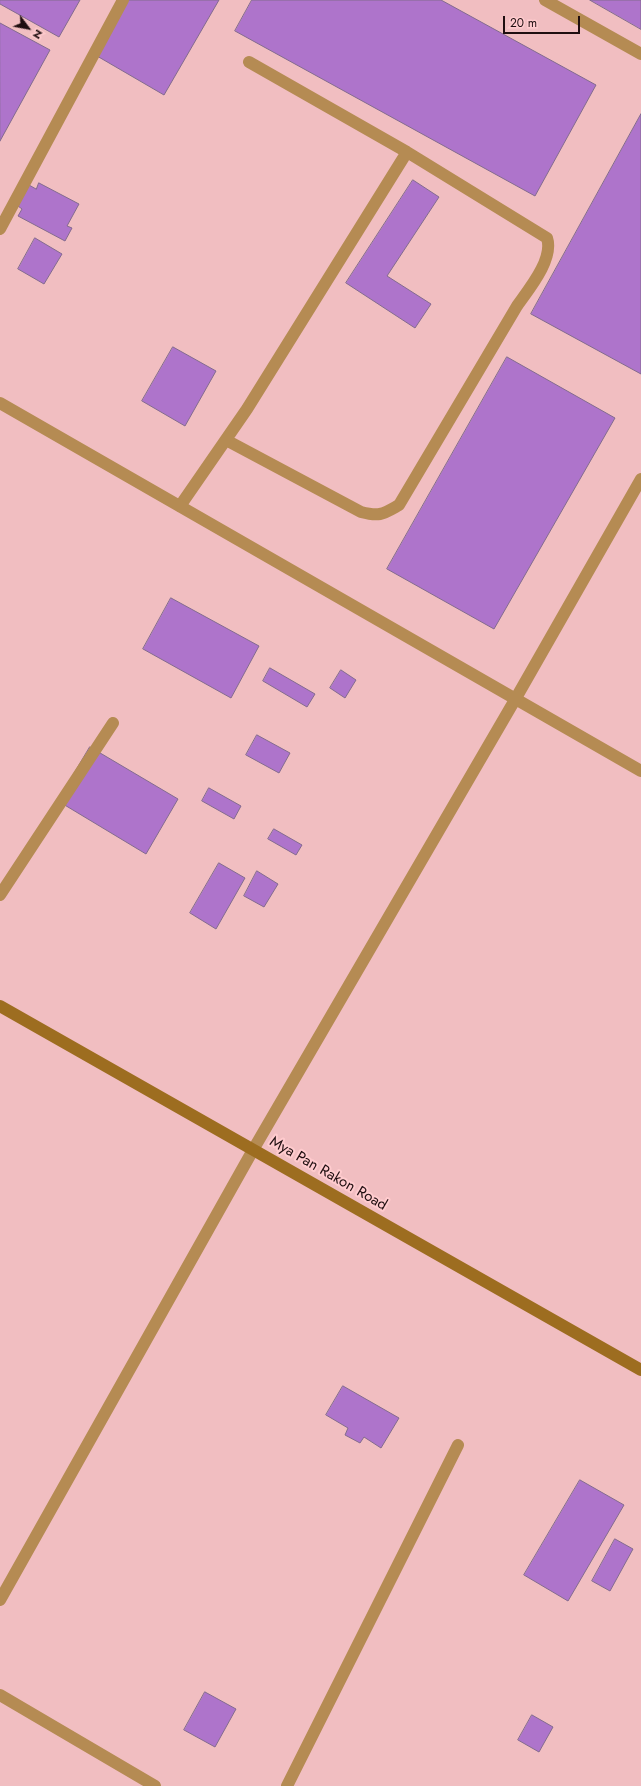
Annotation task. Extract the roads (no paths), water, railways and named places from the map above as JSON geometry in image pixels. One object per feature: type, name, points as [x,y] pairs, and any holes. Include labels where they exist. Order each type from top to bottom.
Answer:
[{"type":"street","points":[[0,229],[123,0]]},
{"type":"street","points":[[545,0],[641,54]]},
{"type":"street","points":[[226,440],[361,512],[374,516],[382,514],[399,505],[517,306],[537,276],[545,262],[549,244],[547,238],[407,152],[249,62]]},
{"type":"street","points":[[180,506],[251,403],[407,152]]},
{"type":"street","points":[[0,403],[641,771]]},
{"type":"street","points":[[0,1600],[253,1150],[516,698],[641,479]]},
{"type":"street","points":[[0,895],[113,723]]},
{"type":"street","name":"Mya Pan Rakon Road","points":[[0,1006],[641,1370]]},
{"type":"street","points":[[287,1786],[458,1445]]},
{"type":"street","points":[[0,1695],[155,1786]]}]
